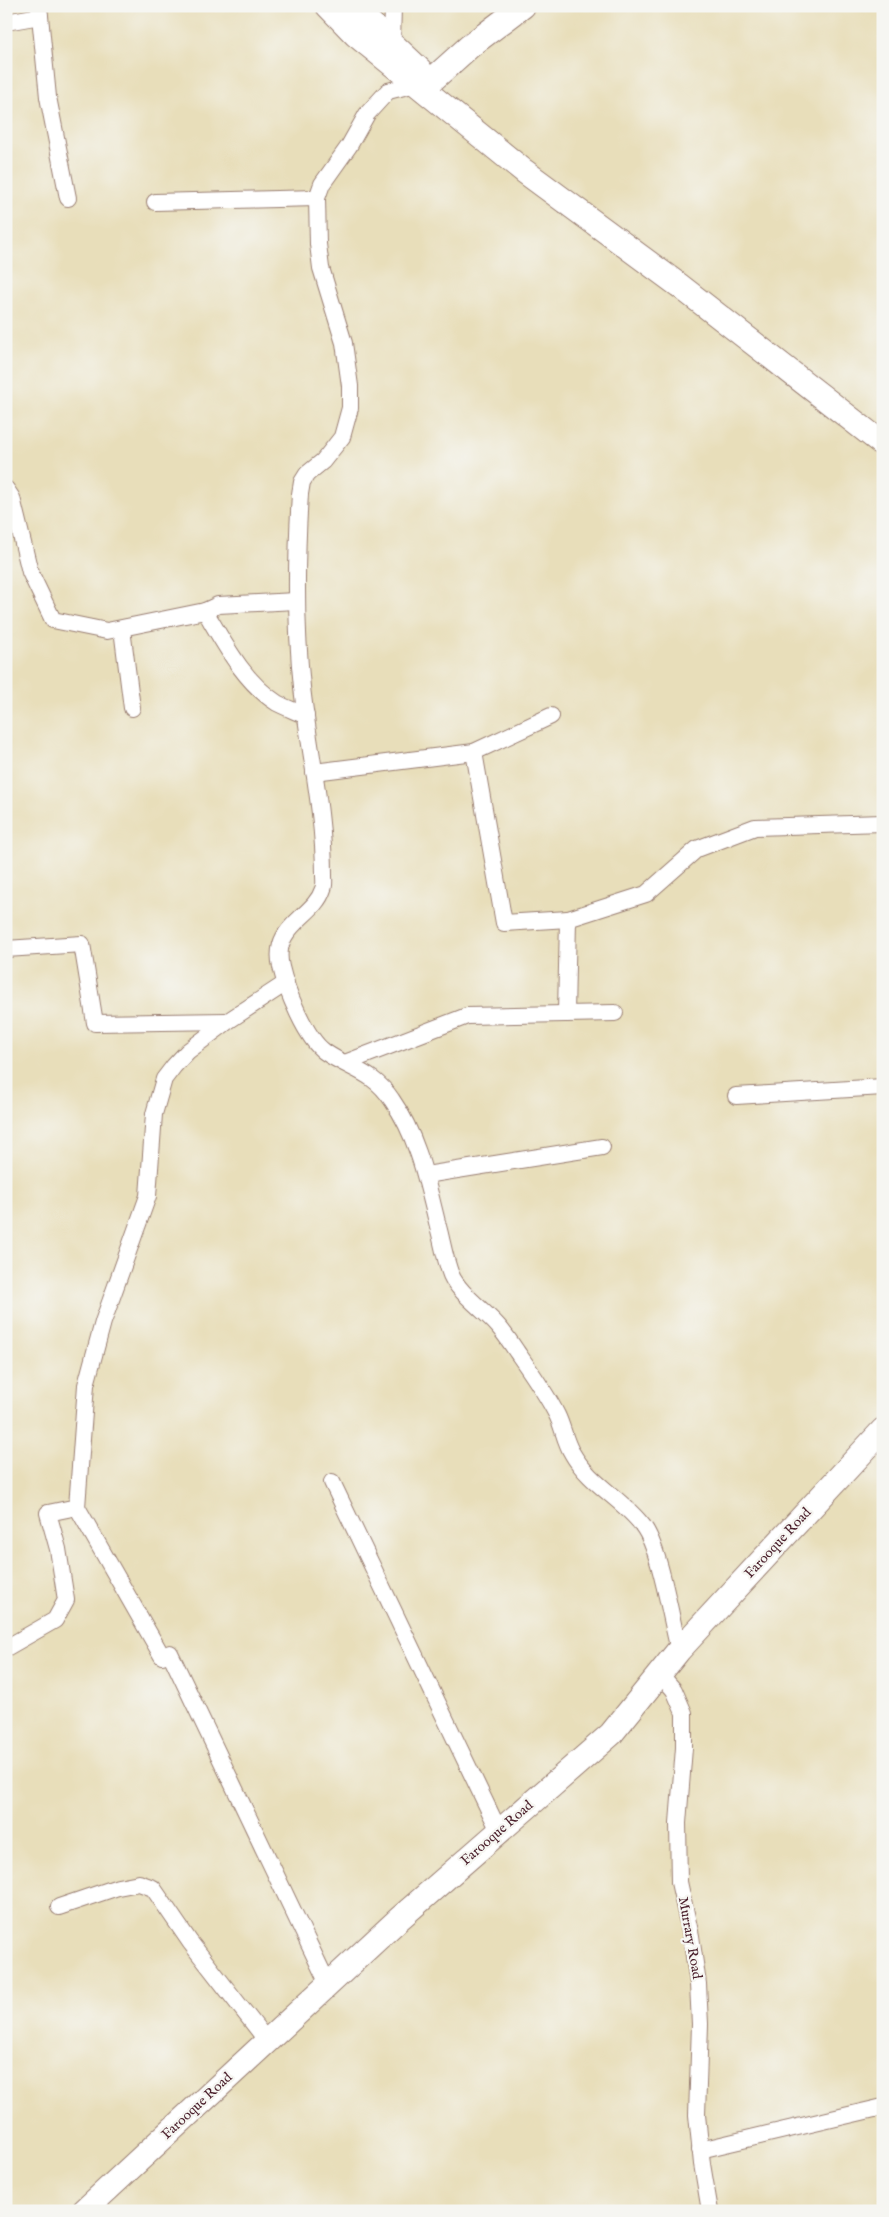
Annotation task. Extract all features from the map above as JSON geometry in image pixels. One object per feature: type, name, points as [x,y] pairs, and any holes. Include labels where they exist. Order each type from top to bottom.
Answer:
[{"type":"street","points":[[328,6],[356,35],[529,160],[883,428]]},
{"type":"street","points":[[352,6],[392,43],[423,83],[524,171],[780,362],[883,444]]},
{"type":"street","points":[[392,43],[393,6]]},
{"type":"street","points":[[523,6],[423,83],[388,92],[367,114],[349,146],[322,184],[316,198],[321,268],[344,343],[350,386],[350,408],[342,437],[334,449],[323,461],[315,465],[302,482],[297,536],[296,601],[299,659],[324,861],[324,889],[318,899],[297,919],[284,936],[280,957],[286,983],[307,1030],[316,1044],[325,1052],[366,1073],[380,1084],[393,1100],[417,1146],[451,1276],[498,1326],[533,1376],[557,1415],[570,1452],[589,1477],[630,1513],[643,1526],[650,1538],[679,1650]]},
{"type":"street","points":[[6,22],[39,11],[48,97],[68,198]]},
{"type":"street","points":[[155,202],[316,198]]},
{"type":"street","points":[[6,489],[12,498],[30,572],[53,620],[107,631],[205,611],[218,605],[296,601]]},
{"type":"street","points":[[205,611],[240,667],[259,688],[277,703],[306,716]]},
{"type":"street","points":[[122,628],[132,708]]},
{"type":"street","points":[[314,772],[474,752],[551,716]]},
{"type":"street","points":[[474,752],[504,923],[568,919],[646,894],[697,850],[755,827],[883,823]]},
{"type":"street","points":[[566,1014],[568,919]]},
{"type":"street","points":[[6,950],[82,944],[95,1023],[228,1021]]},
{"type":"street","points":[[286,983],[228,1021],[188,1051],[164,1079],[154,1114],[148,1196],[103,1322],[86,1385],[77,1506],[166,1654],[328,1984]]},
{"type":"street","points":[[346,1063],[467,1016],[615,1013]]},
{"type":"street","points":[[736,1096],[883,1086]]},
{"type":"street","points":[[426,1175],[602,1147]]},
{"type":"street","name":"Farooque Road","points":[[98,2206],[328,1984],[399,1919],[611,1734],[679,1650],[883,1430]]},
{"type":"street","points":[[332,1482],[499,1831]]},
{"type":"street","points":[[6,1648],[55,1620],[66,1600],[58,1549],[48,1513],[77,1506]]},
{"type":"street","name":"Murrary Road","points":[[659,1673],[674,1690],[684,1713],[684,1748],[678,1823],[680,1882],[698,1984],[700,2024],[697,2107],[700,2150],[710,2211]]},
{"type":"street","points":[[60,1907],[118,1887],[139,1883],[153,1888],[190,1942],[267,2041]]},
{"type":"street","points":[[700,2150],[883,2107]]}]
